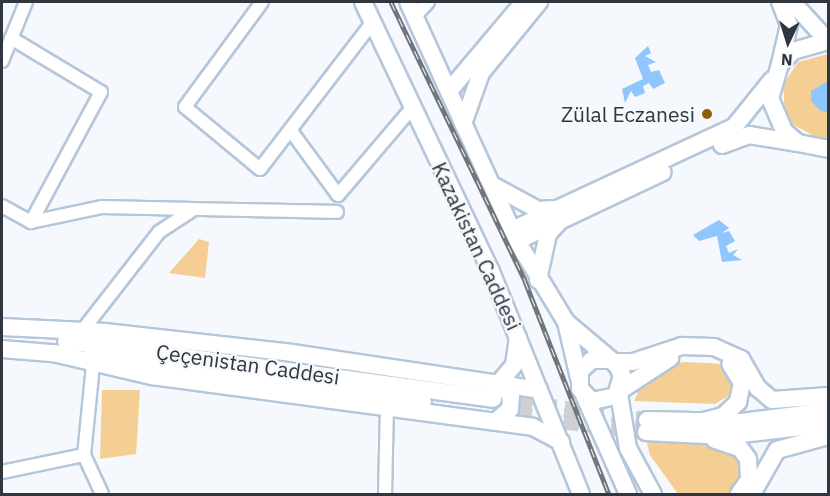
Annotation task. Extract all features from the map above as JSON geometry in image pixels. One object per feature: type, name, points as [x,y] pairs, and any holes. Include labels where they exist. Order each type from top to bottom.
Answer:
[{"type":"main road","name":"Kazakistan Caddesi","points":[[363,2],[518,334],[581,495]]},
{"type":"main road","points":[[449,91],[524,2]]},
{"type":"main road","points":[[463,125],[472,86],[539,2]]},
{"type":"main road","points":[[515,235],[734,127],[747,117],[780,64],[789,25],[780,2]]},
{"type":"main road","points":[[780,64],[793,51],[828,41],[792,2]]},
{"type":"main road","points":[[411,9],[463,125],[538,280],[566,322],[611,361],[622,375],[620,392],[628,448],[653,495]]},
{"type":"main road","points":[[772,80],[774,116],[798,143]]},
{"type":"main road","points":[[594,198],[739,137],[759,134],[824,151]]},
{"type":"main road","points":[[492,185],[538,210],[560,214]]},
{"type":"main road","points":[[538,280],[548,234],[560,214]]},
{"type":"main road","points":[[566,322],[581,386],[628,495]]},
{"type":"main road","points":[[2,327],[82,331],[292,353],[495,404],[533,428],[561,442]]},
{"type":"main road","name":"Çeçenistan Caddesi","points":[[2,334],[495,404]]},
{"type":"main road","points":[[495,404],[514,365],[518,334]]},
{"type":"main road","points":[[581,386],[589,362],[633,362],[682,346],[714,347],[741,359],[758,388],[772,400],[828,396]]},
{"type":"main road","name":"Çeçenistan Caddesi","points":[[2,349],[495,404]]},
{"type":"main road","points":[[52,353],[93,365],[387,409],[495,404],[539,390]]},
{"type":"main road","points":[[581,386],[603,402],[675,357],[704,356],[731,364],[742,383],[738,402],[723,416],[694,429]]},
{"type":"main road","points":[[694,429],[828,411]]},
{"type":"main road","points":[[533,428],[549,412]]},
{"type":"main road","points":[[646,426],[694,429],[828,424]]},
{"type":"main road","points":[[694,429],[744,451],[750,475],[739,495]]},
{"type":"main road","points":[[752,495],[777,450],[828,436]]},
{"type":"street","points":[[2,61],[26,2]]},
{"type":"street","points":[[411,9],[428,2]]},
{"type":"street","points":[[256,4],[184,107],[260,169],[373,22]]},
{"type":"street","points":[[11,38],[101,92],[31,222]]},
{"type":"street","points":[[291,130],[338,195],[413,107]]},
{"type":"street","points":[[2,206],[31,222],[102,207],[337,212]]},
{"type":"street","points":[[82,331],[159,232],[194,209]]},
{"type":"street","points":[[93,365],[84,455],[102,495]]},
{"type":"street","points":[[385,495],[387,409]]},
{"type":"street","points":[[2,472],[84,455]]},
{"type":"shaded area","points":[[828,54],[828,138],[816,137],[792,124],[785,113],[783,85],[798,62]]},
{"type":"shaded area","points":[[199,239],[209,242],[205,278],[169,273]]},
{"type":"shaded area","points":[[684,362],[726,364],[736,391],[715,404],[634,401],[641,385],[669,365]]},
{"type":"shaded area","points":[[102,390],[140,390],[136,454],[100,459]]},
{"type":"shaded area","points":[[653,438],[739,450],[743,488],[730,494],[678,494],[650,455],[646,440]]},
{"type":"water","points":[[648,46],[651,53],[645,56],[656,62],[648,65],[651,72],[659,70],[665,83],[653,89],[649,83],[643,86],[645,93],[635,97],[631,91],[625,103],[622,89],[643,79],[635,58]]},
{"type":"water","points":[[828,81],[828,112],[821,111],[811,101],[811,91]]},
{"type":"water","points":[[719,220],[729,228],[722,233],[729,231],[735,241],[726,246],[729,253],[738,249],[733,255],[742,260],[722,262],[717,236],[699,241],[693,235]]},
{"type":"tunnel","points":[[493,399],[647,420]]},
{"type":"tunnel","points":[[492,412],[646,432]]},
{"type":"railway","points":[[391,2],[525,281],[609,494]]},
{"type":"place","name":"Zülal Eczanesi","points":[[707,114]]}]
